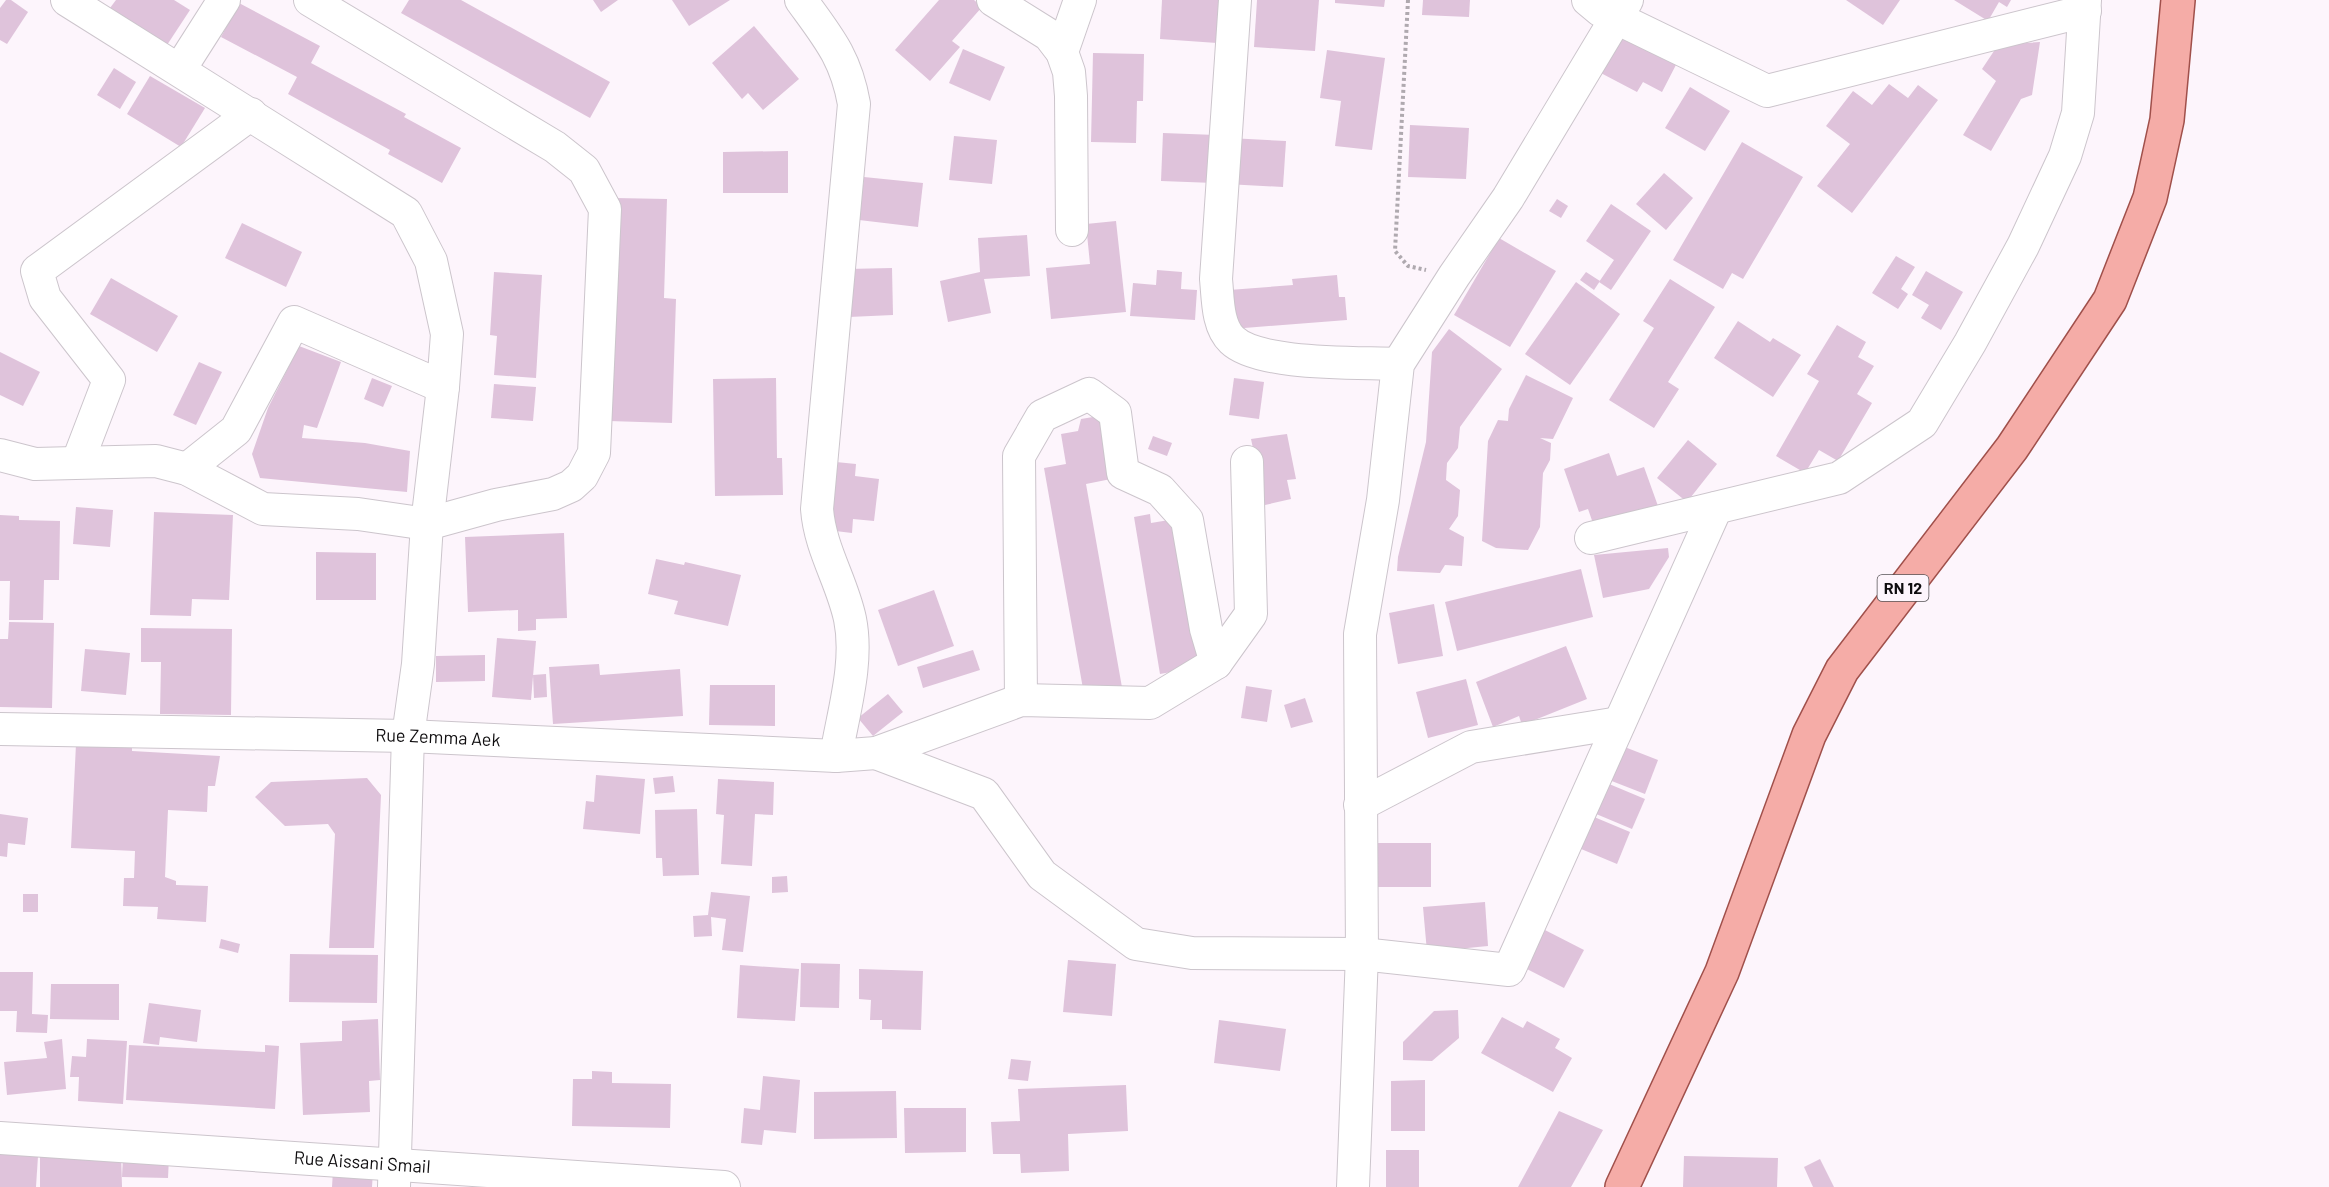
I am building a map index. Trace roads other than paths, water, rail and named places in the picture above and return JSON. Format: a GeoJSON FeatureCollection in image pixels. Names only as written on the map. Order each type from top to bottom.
{"type":"FeatureCollection","features":[{"type":"Feature","properties":{"kind":"main road","name":"RN 12"},"geometry":{"type":"LineString","coordinates":[[1622,1187],[1722,972],[1809,735],[1842,670],[2012,448],[2110,300],[2150,198],[2168,120],[2178,0]]}},
{"type":"Feature","properties":{"kind":"street"},"geometry":{"type":"LineString","coordinates":[[67,0],[406,213],[430,261],[447,334],[428,524],[418,664],[408,736],[395,1176]]}},
{"type":"Feature","properties":{"kind":"street"},"geometry":{"type":"LineString","coordinates":[[180,69],[224,0]]}},
{"type":"Feature","properties":{"kind":"street"},"geometry":{"type":"LineString","coordinates":[[0,455],[35,464],[78,461],[156,461],[187,469],[263,509],[358,513],[428,524],[496,505],[553,494],[571,486],[582,476],[594,453],[605,209],[584,170],[555,147],[310,0]]}},
{"type":"Feature","properties":{"kind":"street"},"geometry":{"type":"LineString","coordinates":[[801,0],[840,55],[850,79],[854,104],[817,509],[821,539],[844,600],[852,639],[851,660],[836,756]]}},
{"type":"Feature","properties":{"kind":"street"},"geometry":{"type":"LineString","coordinates":[[993,0],[1049,35],[1062,52],[1069,72],[1072,230]]}},
{"type":"Feature","properties":{"kind":"street"},"geometry":{"type":"LineString","coordinates":[[1062,52],[1080,0]]}},
{"type":"Feature","properties":{"kind":"street"},"geometry":{"type":"LineString","coordinates":[[1235,0],[1216,279],[1223,324],[1231,339],[1248,352],[1276,357],[1398,364]]}},
{"type":"Feature","properties":{"kind":"street"},"geometry":{"type":"LineString","coordinates":[[1588,0],[1600,10],[1622,8],[1767,91],[2085,6],[2078,113],[2065,156],[2023,246],[1981,324],[1922,423],[1839,478],[1592,538]]}},
{"type":"Feature","properties":{"kind":"street"},"geometry":{"type":"LineString","coordinates":[[1353,1187],[1362,954],[1360,805],[1363,755],[1360,634],[1383,500],[1398,364],[1454,276],[1508,198],[1622,8]]}},
{"type":"Feature","properties":{"kind":"street"},"geometry":{"type":"LineString","coordinates":[[78,461],[109,380],[45,298],[37,271],[251,114]]}},
{"type":"Feature","properties":{"kind":"street"},"geometry":{"type":"LineString","coordinates":[[187,469],[236,430],[294,322],[443,387]]}},
{"type":"Feature","properties":{"kind":"street"},"geometry":{"type":"LineString","coordinates":[[1021,700],[1019,456],[1042,416],[1089,394],[1115,413],[1123,472],[1160,490],[1187,520],[1206,630],[1216,663]]}},
{"type":"Feature","properties":{"kind":"street"},"geometry":{"type":"LineString","coordinates":[[876,753],[1021,700],[1150,703],[1216,663],[1251,614],[1247,462]]}},
{"type":"Feature","properties":{"kind":"street"},"geometry":{"type":"LineString","coordinates":[[876,753],[984,794],[1042,875],[1136,944],[1192,953],[1362,954],[1509,970],[1716,508]]}},
{"type":"Feature","properties":{"kind":"street"},"geometry":{"type":"LineString","coordinates":[[1360,805],[1471,747],[1619,723]]}},
{"type":"Feature","properties":{"kind":"street","name":"Rue Zemma Aek"},"geometry":{"type":"LineString","coordinates":[[0,729],[408,736],[836,756],[876,753]]}},
{"type":"Feature","properties":{"kind":"street","name":"Rue Aissani Smail"},"geometry":{"type":"LineString","coordinates":[[0,1138],[395,1176],[724,1187]]}}]}
